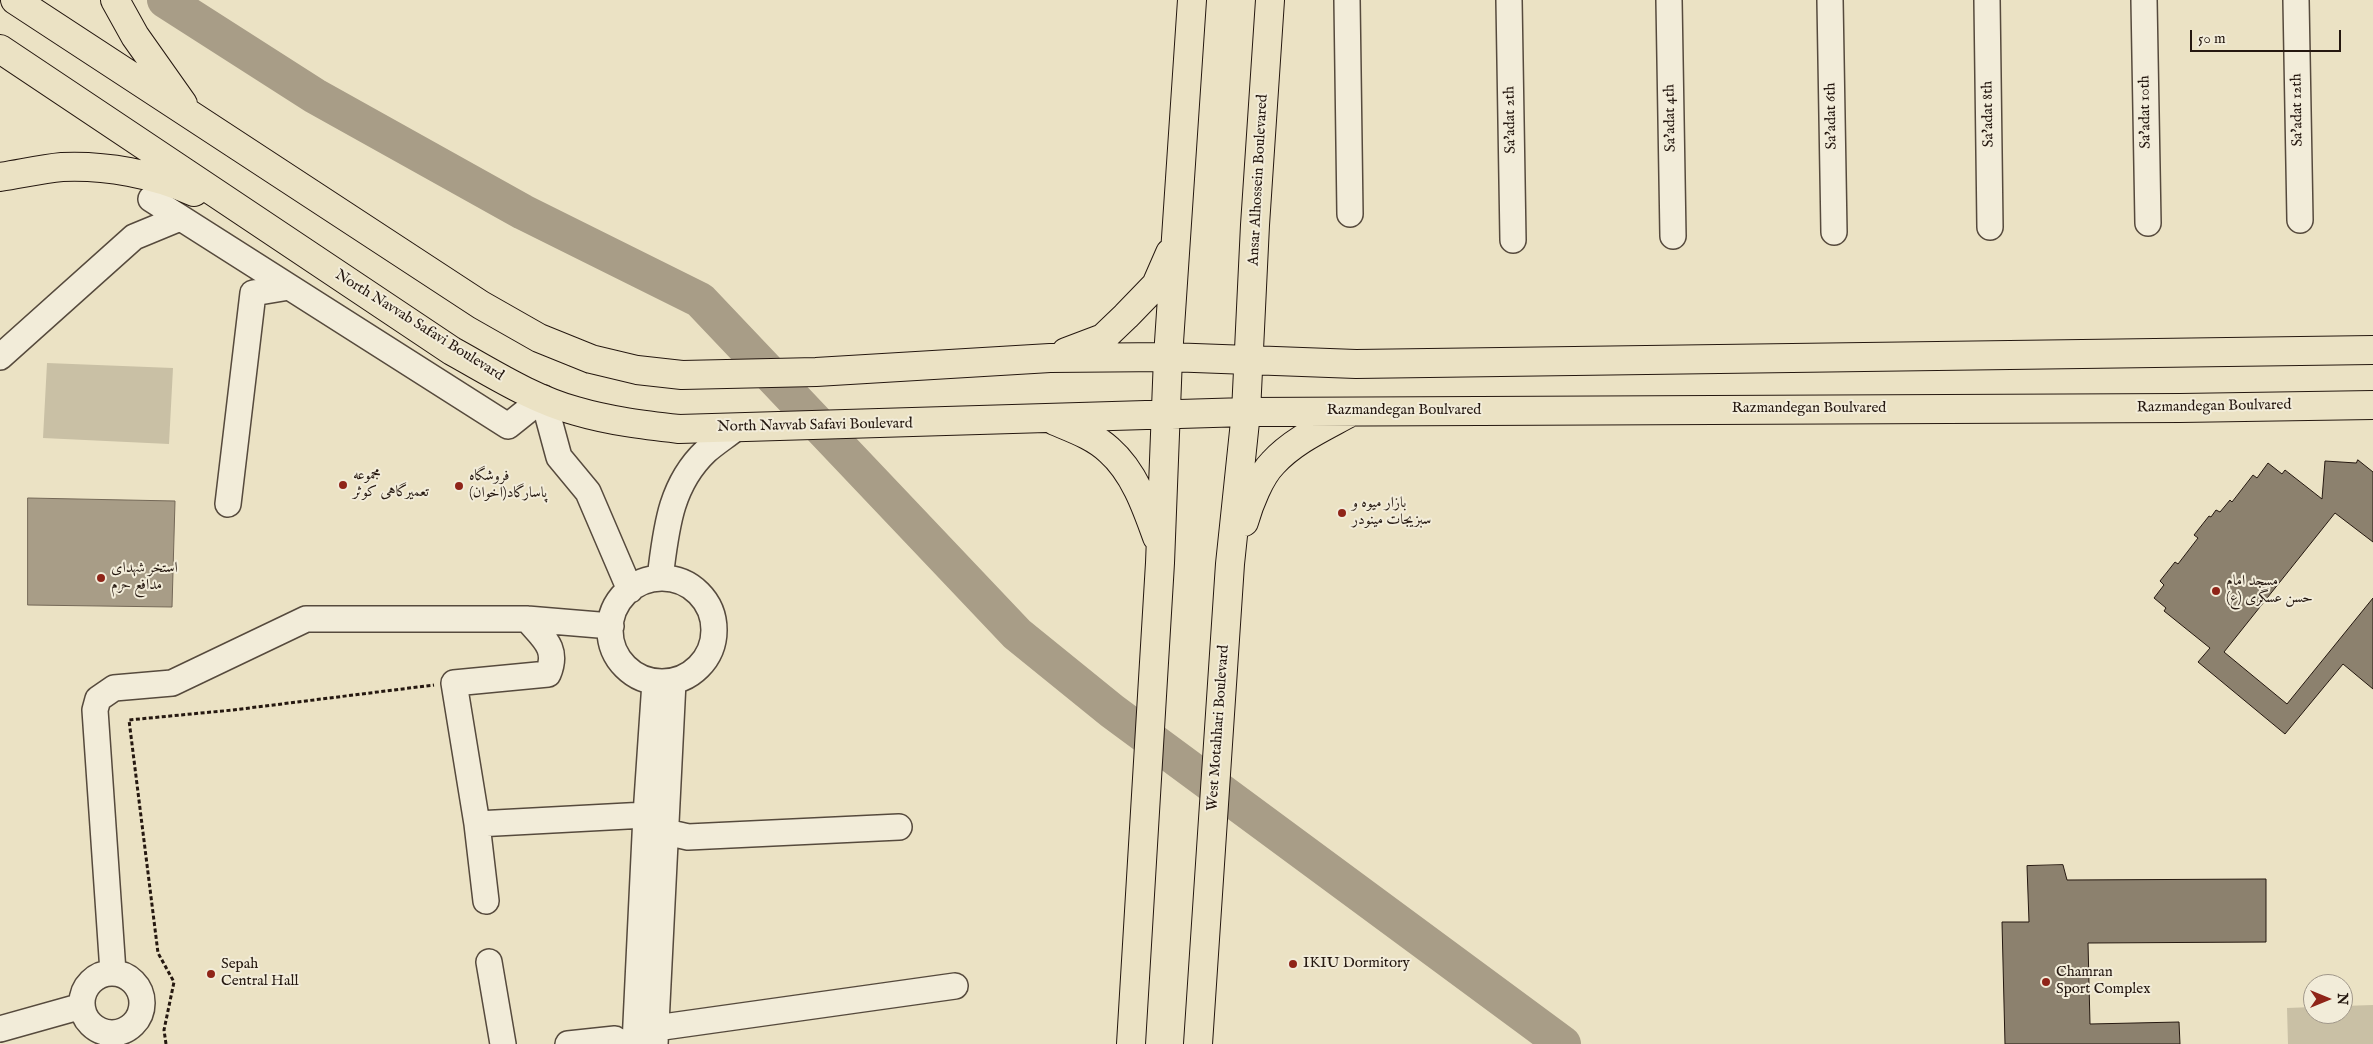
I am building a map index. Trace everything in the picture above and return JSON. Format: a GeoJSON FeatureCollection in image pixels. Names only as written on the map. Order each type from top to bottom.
{"type":"FeatureCollection","features":[{"type":"Feature","properties":{"kind":"main road"},"geometry":{"type":"LineString","coordinates":[[15,0],[481,305],[539,338],[591,359],[637,370],[682,375],[816,372],[1050,358],[1168,357],[1356,364],[2373,350]]}},
{"type":"Feature","properties":{"kind":"main road"},"geometry":{"type":"LineString","coordinates":[[116,0],[135,36],[192,117]]}},
{"type":"Feature","properties":{"kind":"main road"},"geometry":{"type":"LineString","coordinates":[[1131,1044],[1154,663],[1168,357],[1179,217],[1192,0]]}},
{"type":"Feature","properties":{"kind":"main road","name":"Ansar Alhossein Boulevared"},"geometry":{"type":"LineString","coordinates":[[1246,412],[1247,359],[1270,0]]}},
{"type":"Feature","properties":{"kind":"main road","name":"North Navvab Safavi Boulevard"},"geometry":{"type":"LineString","coordinates":[[0,50],[452,351],[516,387],[575,411],[629,423],[679,429],[1166,416]]}},
{"type":"Feature","properties":{"kind":"main road"},"geometry":{"type":"LineString","coordinates":[[0,177],[62,167],[125,171],[174,183],[252,218]]}},
{"type":"Feature","properties":{"kind":"main road"},"geometry":{"type":"LineString","coordinates":[[1050,358],[1102,338],[1156,285],[1170,254],[1179,217]]}},
{"type":"Feature","properties":{"kind":"main road","name":"Razmandegan Boulvared"},"geometry":{"type":"LineString","coordinates":[[1166,416],[1246,412],[1353,411],[2180,408],[2373,405]]}},
{"type":"Feature","properties":{"kind":"main road"},"geometry":{"type":"LineString","coordinates":[[1230,564],[1249,503],[1272,464],[1301,440],[1353,411]]}},
{"type":"Feature","properties":{"kind":"main road","name":"West Motahhari Boulevard"},"geometry":{"type":"LineString","coordinates":[[1198,1044],[1230,564],[1246,412]]}},
{"type":"Feature","properties":{"kind":"main road"},"geometry":{"type":"LineString","coordinates":[[1049,418],[1085,434],[1109,450],[1133,478],[1160,548]]}},
{"type":"Feature","properties":{"kind":"street"},"geometry":{"type":"LineString","coordinates":[[1347,0],[1350,214]]}},
{"type":"Feature","properties":{"kind":"street","name":"Sa'adat 2th"},"geometry":{"type":"LineString","coordinates":[[1509,0],[1513,240]]}},
{"type":"Feature","properties":{"kind":"street","name":"Sa'adat 4th"},"geometry":{"type":"LineString","coordinates":[[1670,0],[1674,236]]}},
{"type":"Feature","properties":{"kind":"street","name":"Sa'adat 6th"},"geometry":{"type":"LineString","coordinates":[[1830,0],[1834,232]]}},
{"type":"Feature","properties":{"kind":"street","name":"Sa'adat 8th"},"geometry":{"type":"LineString","coordinates":[[1987,0],[1990,228]]}},
{"type":"Feature","properties":{"kind":"street","name":"Sa'adat 10th"},"geometry":{"type":"LineString","coordinates":[[2144,0],[2148,223]]}},
{"type":"Feature","properties":{"kind":"street","name":"Sa'adat 12th"},"geometry":{"type":"LineString","coordinates":[[2296,0],[2300,220]]}},
{"type":"Feature","properties":{"kind":"street"},"geometry":{"type":"LineString","coordinates":[[151,200],[508,426],[543,398],[559,457],[588,492],[630,590]]}},
{"type":"Feature","properties":{"kind":"street"},"geometry":{"type":"LineString","coordinates":[[0,357],[134,237],[180,218]]}},
{"type":"Feature","properties":{"kind":"street"},"geometry":{"type":"LineString","coordinates":[[228,504],[253,293],[288,287]]}},
{"type":"Feature","properties":{"kind":"street"},"geometry":{"type":"LineString","coordinates":[[660,578],[669,514],[680,485],[705,452],[736,428]]}},
{"type":"Feature","properties":{"kind":"street"},"geometry":{"type":"LineString","coordinates":[[660,578],[676,580],[691,587],[703,598],[711,613],[714,629],[712,647],[703,663],[690,675],[664,682],[638,677],[624,666],[614,651],[611,626],[612,617],[619,602],[630,590],[644,582],[660,578]]}},
{"type":"Feature","properties":{"kind":"street"},"geometry":{"type":"LineString","coordinates":[[113,972],[95,710],[98,698],[114,688],[172,683],[306,619],[527,619],[611,626]]}},
{"type":"Feature","properties":{"kind":"street"},"geometry":{"type":"LineString","coordinates":[[486,901],[477,824],[454,683],[548,674],[553,661],[550,648],[527,619]]}},
{"type":"Feature","properties":{"kind":"street"},"geometry":{"type":"LineString","coordinates":[[640,1037],[646,815],[664,682]]}},
{"type":"Feature","properties":{"kind":"street"},"geometry":{"type":"LineString","coordinates":[[640,1037],[666,832],[664,682]]}},
{"type":"Feature","properties":{"kind":"street"},"geometry":{"type":"LineString","coordinates":[[477,824],[646,815],[666,832],[688,837],[899,827]]}},
{"type":"Feature","properties":{"kind":"street"},"geometry":{"type":"LineString","coordinates":[[489,962],[503,1044]]}},
{"type":"Feature","properties":{"kind":"street"},"geometry":{"type":"LineString","coordinates":[[113,972],[124,974],[132,980],[139,988],[142,998],[139,1017],[127,1037],[97,1030],[84,1016],[83,996],[87,986],[98,976],[113,972]]}},
{"type":"Feature","properties":{"kind":"street"},"geometry":{"type":"LineString","coordinates":[[568,1044],[640,1037],[955,986]]}},
{"type":"Feature","properties":{"kind":"street"},"geometry":{"type":"LineString","coordinates":[[0,1029],[82,1006]]}},
{"type":"Feature","properties":{"kind":"path"},"geometry":{"type":"LineString","coordinates":[[166,1044],[164,1030],[174,982],[158,953],[129,720],[233,710],[454,683]]}},
{"type":"Feature","properties":{"kind":"shaded area"},"geometry":{"type":"Polygon","coordinates":[[[47,363],[173,368],[169,444],[43,438],[47,363]]]}},
{"type":"Feature","properties":{"kind":"shaded area","name":"استخر شهدای مدافع حرم"},"geometry":{"type":"Polygon","coordinates":[[[28,498],[175,501],[172,607],[28,605],[28,498]]]}},
{"type":"Feature","properties":{"kind":"shaded area"},"geometry":{"type":"Polygon","coordinates":[[[2373,1005],[2373,1044],[2288,1044],[2287,1008],[2303,1007],[2303,1024],[2353,1024],[2353,1006],[2373,1005]]]}},
{"type":"Feature","properties":{"kind":"building","name":"مسجد امام حسن عسگری (ع)"},"geometry":{"type":"Polygon","coordinates":[[[2358,460],[2373,472],[2373,542],[2335,513],[2224,652],[2287,704],[2373,598],[2373,689],[2343,664],[2285,734],[2198,662],[2210,648],[2164,611],[2166,608],[2154,598],[2164,585],[2160,581],[2175,562],[2178,564],[2198,538],[2194,535],[2209,516],[2211,517],[2216,510],[2220,512],[2230,500],[2232,502],[2253,475],[2257,478],[2268,463],[2282,474],[2285,470],[2322,499],[2325,461],[2356,463],[2358,460]]]}},
{"type":"Feature","properties":{"kind":"building","name":"Chamran Sport Complex"},"geometry":{"type":"Polygon","coordinates":[[[2063,865],[2067,880],[2266,879],[2266,942],[2088,943],[2090,1024],[2179,1022],[2180,1044],[2005,1044],[2002,922],[2029,922],[2027,866],[2063,865]]]}},
{"type":"Feature","properties":{"kind":"waterway"},"geometry":{"type":"LineString","coordinates":[[165,0],[315,96],[523,212],[700,300],[1017,634],[1112,711],[1563,1044]]}},
{"type":"Feature","properties":{"kind":"place","name":"مجموعه تعمیرگاهی کوثر"},"geometry":{"type":"Point","coordinates":[343,485]}},
{"type":"Feature","properties":{"kind":"place","name":"فروشگاه پاسارگاد(اخوان)"},"geometry":{"type":"Point","coordinates":[459,486]}},
{"type":"Feature","properties":{"kind":"place","name":"بازار میوه و سبزیجات مینودر"},"geometry":{"type":"Point","coordinates":[1342,513]}},
{"type":"Feature","properties":{"kind":"place","name":"استخر شهدای مدافع حرم"},"geometry":{"type":"Point","coordinates":[101,578]}},
{"type":"Feature","properties":{"kind":"place","name":"مسجد امام حسن عسگری (ع)"},"geometry":{"type":"Point","coordinates":[2216,591]}},
{"type":"Feature","properties":{"kind":"place","name":"IKIU Dormitory"},"geometry":{"type":"Point","coordinates":[1293,964]}},
{"type":"Feature","properties":{"kind":"place","name":"Sepah Central Hall"},"geometry":{"type":"Point","coordinates":[211,974]}},
{"type":"Feature","properties":{"kind":"place","name":"Chamran Sport Complex"},"geometry":{"type":"Point","coordinates":[2046,982]}}]}
